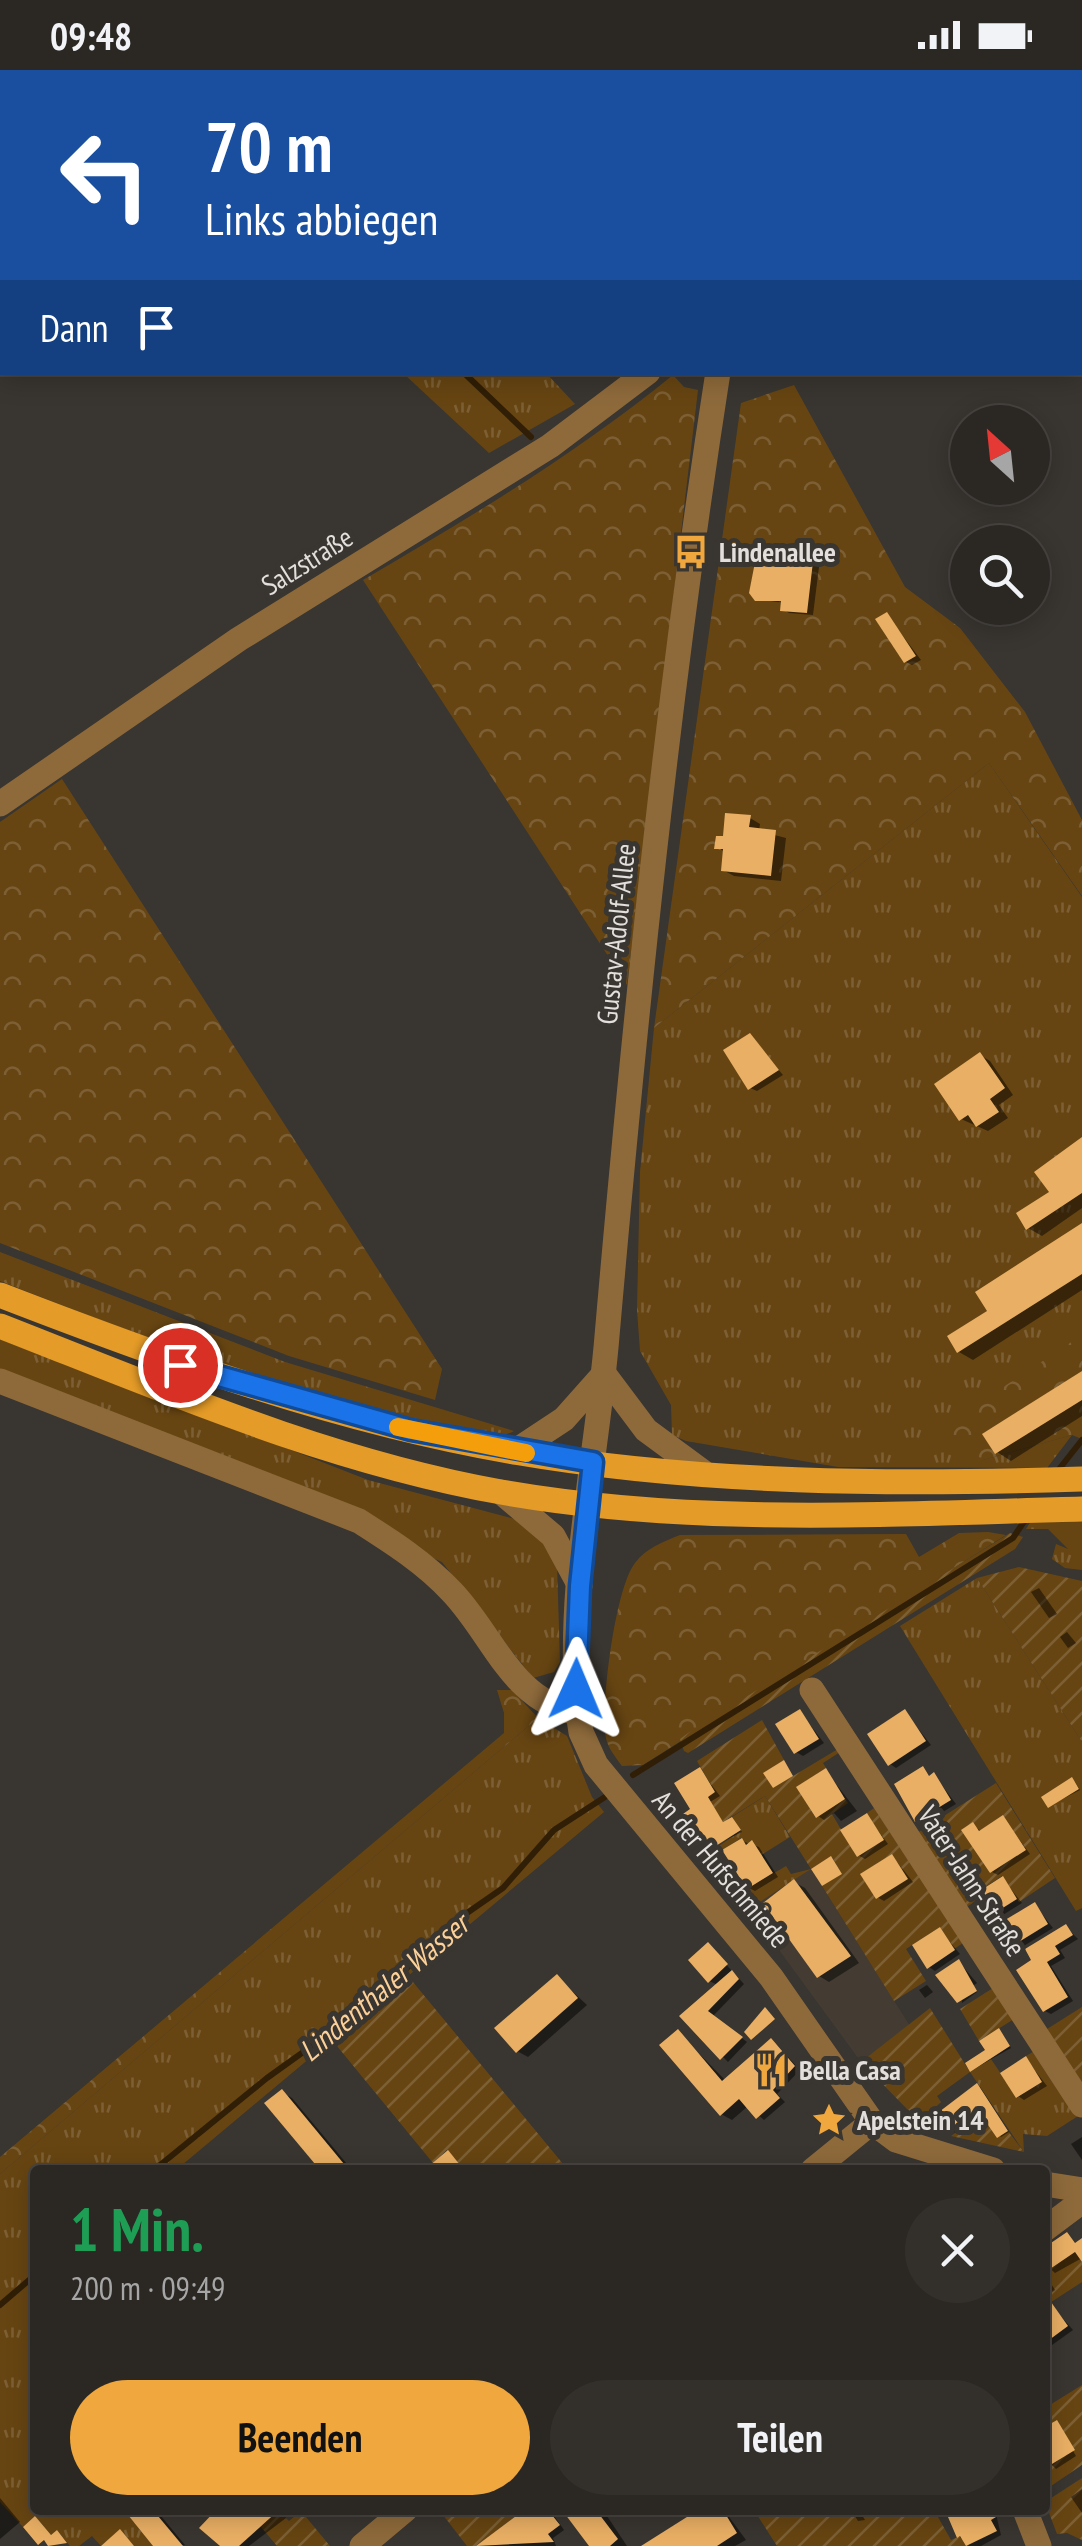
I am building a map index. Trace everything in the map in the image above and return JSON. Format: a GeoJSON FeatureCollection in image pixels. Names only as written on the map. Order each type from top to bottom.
{"type":"FeatureCollection","features":[{"type":"Feature","properties":{"kind":"main road"},"geometry":{"type":"LineString","coordinates":[[0,1294],[255,1390],[514,1452],[703,1472],[839,1479],[1061,1479]]}},
{"type":"Feature","properties":{"kind":"main road"},"geometry":{"type":"LineString","coordinates":[[0,1326],[304,1442],[502,1492],[734,1517],[1082,1509]]}},
{"type":"Feature","properties":{"kind":"street","name":"Salzstraße"},"geometry":{"type":"LineString","coordinates":[[0,804],[239,640],[550,446],[644,375]]}},
{"type":"Feature","properties":{"kind":"street","name":"Gustav-Adolf-Allee"},"geometry":{"type":"LineString","coordinates":[[589,1504],[656,842],[691,552],[718,375]]}},
{"type":"Feature","properties":{"kind":"street"},"geometry":{"type":"LineString","coordinates":[[514,1452],[564,1419],[604,1374],[646,1430],[703,1472]]}},
{"type":"Feature","properties":{"kind":"street"},"geometry":{"type":"LineString","coordinates":[[0,1381],[359,1521],[410,1554],[454,1593],[523,1687],[547,1706],[578,1712]]}},
{"type":"Feature","properties":{"kind":"street"},"geometry":{"type":"LineString","coordinates":[[502,1492],[553,1536],[580,1586]]}},
{"type":"Feature","properties":{"kind":"street","name":"An der Hufschmiede"},"geometry":{"type":"LineString","coordinates":[[589,1504],[580,1586],[578,1712],[588,1750],[615,1789],[760,1962],[872,2122],[896,2140],[977,2165]]}},
{"type":"Feature","properties":{"kind":"street","name":"Vater-Jahn-Straße"},"geometry":{"type":"LineString","coordinates":[[812,1690],[1082,2105]]}},
{"type":"Feature","properties":{"kind":"street"},"geometry":{"type":"LineString","coordinates":[[826,2165],[872,2122]]}},
{"type":"Feature","properties":{"kind":"street"},"geometry":{"type":"LineString","coordinates":[[1050,2186],[1077,2199],[1050,2224]]}},
{"type":"Feature","properties":{"kind":"street"},"geometry":{"type":"LineString","coordinates":[[362,2546],[399,2515]]}},
{"type":"Feature","properties":{"kind":"street"},"geometry":{"type":"LineString","coordinates":[[1028,2515],[1039,2546]]}},
{"type":"Feature","properties":{"kind":"shaded area"},"geometry":{"type":"Polygon","coordinates":[[[811,1869],[910,2026],[861,2062],[749,1909],[811,1869]]]}},
{"type":"Feature","properties":{"kind":"green space"},"geometry":{"type":"Polygon","coordinates":[[[405,375],[548,375],[575,404],[489,453],[405,375]]]}},
{"type":"Feature","properties":{"kind":"green space"},"geometry":{"type":"Polygon","coordinates":[[[673,375],[684,387],[698,390],[627,985],[363,580],[561,458],[673,375]]]}},
{"type":"Feature","properties":{"kind":"green space"},"geometry":{"type":"Polygon","coordinates":[[[794,385],[905,587],[950,621],[950,625],[960,628],[1025,712],[1082,820],[1082,896],[989,763],[654,1028],[741,403],[794,385]]]}},
{"type":"Feature","properties":{"kind":"green space"},"geometry":{"type":"Polygon","coordinates":[[[989,763],[1082,897],[1082,1336],[983,1460],[1072,1435],[1047,1468],[838,1467],[686,1441],[672,1435],[671,1405],[640,1351],[637,1310],[640,1172],[654,1028],[989,763]]]}},
{"type":"Feature","properties":{"kind":"green space"},"geometry":{"type":"Polygon","coordinates":[[[62,779],[442,1369],[435,1400],[289,1356],[0,1243],[0,822],[62,779]]]}},
{"type":"Feature","properties":{"kind":"green space"},"geometry":{"type":"Polygon","coordinates":[[[0,1252],[285,1362],[514,1431],[492,1436],[466,1432],[310,1391],[206,1358],[0,1281],[0,1252]]]}},
{"type":"Feature","properties":{"kind":"green space"},"geometry":{"type":"Polygon","coordinates":[[[1082,1335],[1082,1439],[1072,1435],[983,1460],[940,1429],[1082,1335]]]}},
{"type":"Feature","properties":{"kind":"green space"},"geometry":{"type":"Polygon","coordinates":[[[0,1336],[368,1480],[530,1523],[557,1564],[560,1662],[554,1672],[533,1678],[442,1562],[0,1370],[0,1336]]]}},
{"type":"Feature","properties":{"kind":"green space"},"geometry":{"type":"Polygon","coordinates":[[[1082,1520],[1082,1570],[1065,1568],[1052,1559],[1056,1544],[1068,1549],[1048,1529],[1026,1529],[1031,1521],[1082,1520]]]}},
{"type":"Feature","properties":{"kind":"green space"},"geometry":{"type":"Polygon","coordinates":[[[959,1533],[1006,1535],[643,1765],[622,1766],[611,1750],[605,1716],[616,1619],[628,1576],[644,1553],[655,1546],[680,1535],[906,1534],[919,1557],[959,1533]]]}},
{"type":"Feature","properties":{"kind":"green space"},"geometry":{"type":"Polygon","coordinates":[[[1010,1533],[1023,1537],[1015,1549],[688,1753],[684,1751],[680,1739],[691,1731],[1010,1533]]]}},
{"type":"Feature","properties":{"kind":"green space"},"geometry":{"type":"Polygon","coordinates":[[[1019,1567],[1082,1581],[1082,1742],[977,1578],[1019,1567]]]}},
{"type":"Feature","properties":{"kind":"green space"},"geometry":{"type":"Polygon","coordinates":[[[977,1578],[1082,1742],[1082,1908],[1076,1911],[900,1626],[977,1578]]]}},
{"type":"Feature","properties":{"kind":"green space"},"geometry":{"type":"Polygon","coordinates":[[[497,1690],[512,1690],[538,1718],[0,2174],[0,2157],[504,1733],[504,1713],[497,1690]]]}},
{"type":"Feature","properties":{"kind":"green space"},"geometry":{"type":"Polygon","coordinates":[[[538,1718],[567,1736],[592,1797],[604,1812],[182,2165],[30,2165],[30,2515],[128,2515],[153,2546],[134,2546],[120,2530],[101,2546],[92,2536],[79,2546],[70,2546],[57,2530],[51,2535],[35,2516],[23,2527],[0,2502],[0,2174],[538,1718]]]}},
{"type":"Feature","properties":{"kind":"green space"},"geometry":{"type":"Polygon","coordinates":[[[762,1720],[784,1760],[764,1773],[773,1788],[838,1749],[840,1752],[823,1763],[826,1768],[797,1787],[815,1817],[845,1799],[848,1803],[832,1814],[857,1857],[883,1840],[867,1813],[874,1808],[963,1943],[954,1949],[940,1927],[906,1949],[926,1981],[894,2001],[822,1886],[842,1874],[832,1857],[811,1869],[765,1796],[723,1822],[707,1797],[715,1792],[697,1761],[762,1720]]]}},
{"type":"Feature","properties":{"kind":"green space"},"geometry":{"type":"Polygon","coordinates":[[[996,1783],[1055,1878],[1019,1902],[1002,1876],[976,1893],[979,1899],[965,1908],[917,1833],[996,1783]],[[962,1830],[990,1873],[1025,1850],[979,1831],[962,1830]]]}},
{"type":"Feature","properties":{"kind":"green space"},"geometry":{"type":"Polygon","coordinates":[[[765,1796],[790,1837],[761,1855],[753,1841],[746,1845],[741,1838],[708,1860],[704,1856],[741,1831],[732,1817],[765,1796]]]}},
{"type":"Feature","properties":{"kind":"green space"},"geometry":{"type":"Polygon","coordinates":[[[786,1866],[791,1874],[811,1869],[749,1909],[737,1895],[786,1866]]]}},
{"type":"Feature","properties":{"kind":"green space"},"geometry":{"type":"Polygon","coordinates":[[[408,1976],[564,2165],[460,2165],[447,2150],[433,2163],[332,2040],[408,1976]]]}},
{"type":"Feature","properties":{"kind":"green space"},"geometry":{"type":"Polygon","coordinates":[[[993,1988],[1014,2019],[979,2041],[960,2009],[993,1988]]]}},
{"type":"Feature","properties":{"kind":"green space"},"geometry":{"type":"Polygon","coordinates":[[[1082,2007],[1082,2084],[1047,2029],[1082,2007]]]}},
{"type":"Feature","properties":{"kind":"green space"},"geometry":{"type":"Polygon","coordinates":[[[930,2008],[970,2072],[937,2096],[941,2102],[930,2112],[945,2134],[907,2109],[861,2062],[930,2008]]]}},
{"type":"Feature","properties":{"kind":"green space"},"geometry":{"type":"Polygon","coordinates":[[[1036,2050],[1078,2116],[1047,2136],[1023,2134],[1024,2152],[970,2072],[991,2059],[1017,2098],[1042,2082],[1026,2056],[1036,2050]]]}},
{"type":"Feature","properties":{"kind":"green space"},"geometry":{"type":"Polygon","coordinates":[[[981,2114],[998,2137],[1008,2131],[1024,2152],[951,2136],[981,2114]]]}},
{"type":"Feature","properties":{"kind":"green space"},"geometry":{"type":"Polygon","coordinates":[[[1075,2252],[1082,2262],[1082,2282],[1050,2303],[1050,2269],[1075,2252]]]}},
{"type":"Feature","properties":{"kind":"green space"},"geometry":{"type":"Polygon","coordinates":[[[1082,2385],[1082,2465],[1050,2487],[1050,2405],[1082,2385]]]}},
{"type":"Feature","properties":{"kind":"green space"},"geometry":{"type":"Polygon","coordinates":[[[1082,2478],[1082,2540],[1067,2533],[1057,2534],[1050,2515],[1050,2499],[1082,2478]]]}},
{"type":"Feature","properties":{"kind":"green space"},"geometry":{"type":"Polygon","coordinates":[[[274,2515],[282,2515],[289,2521],[304,2515],[330,2546],[277,2546],[261,2527],[274,2515]]]}},
{"type":"Feature","properties":{"kind":"green space"},"geometry":{"type":"Polygon","coordinates":[[[443,2515],[517,2515],[476,2546],[467,2546],[443,2515]]]}},
{"type":"Feature","properties":{"kind":"green space"},"geometry":{"type":"Polygon","coordinates":[[[757,2515],[937,2515],[951,2540],[960,2536],[966,2546],[777,2546],[757,2515]]]}},
{"type":"Feature","properties":{"kind":"building"},"geometry":{"type":"Polygon","coordinates":[[[776,548],[814,553],[807,613],[780,611],[781,601],[755,601],[749,593],[757,552],[775,554],[776,548]]]}},
{"type":"Feature","properties":{"kind":"building"},"geometry":{"type":"Polygon","coordinates":[[[887,612],[916,656],[904,663],[875,619],[887,612]]]}},
{"type":"Feature","properties":{"kind":"building"},"geometry":{"type":"Polygon","coordinates":[[[725,813],[751,815],[749,827],[776,830],[771,876],[721,871],[723,849],[714,849],[716,836],[723,836],[725,813]]]}},
{"type":"Feature","properties":{"kind":"building"},"geometry":{"type":"Polygon","coordinates":[[[750,1033],[779,1070],[748,1090],[723,1050],[750,1033]]]}},
{"type":"Feature","properties":{"kind":"building"},"geometry":{"type":"Polygon","coordinates":[[[980,1052],[1005,1088],[990,1099],[999,1112],[976,1127],[968,1115],[959,1121],[934,1084],[980,1052]]]}},
{"type":"Feature","properties":{"kind":"building"},"geometry":{"type":"Polygon","coordinates":[[[1082,1137],[1082,1193],[1026,1230],[1016,1213],[1049,1192],[1034,1172],[1082,1137]]]}},
{"type":"Feature","properties":{"kind":"building"},"geometry":{"type":"Polygon","coordinates":[[[1082,1223],[1082,1274],[957,1353],[947,1336],[987,1311],[975,1292],[1082,1223]]]}},
{"type":"Feature","properties":{"kind":"building"},"geometry":{"type":"Polygon","coordinates":[[[1082,1371],[1082,1400],[995,1454],[982,1434],[1082,1371]]]}},
{"type":"Feature","properties":{"kind":"building"},"geometry":{"type":"Polygon","coordinates":[[[800,1709],[819,1739],[794,1754],[775,1724],[800,1709]]]}},
{"type":"Feature","properties":{"kind":"building"},"geometry":{"type":"Polygon","coordinates":[[[905,1709],[926,1741],[888,1766],[867,1734],[905,1709]]]}},
{"type":"Feature","properties":{"kind":"building"},"geometry":{"type":"Polygon","coordinates":[[[784,1760],[793,1776],[773,1788],[763,1773],[784,1760]]]}},
{"type":"Feature","properties":{"kind":"building"},"geometry":{"type":"Polygon","coordinates":[[[923,1766],[929,1776],[934,1772],[951,1800],[915,1822],[894,1784],[923,1766]]]}},
{"type":"Feature","properties":{"kind":"building"},"geometry":{"type":"Polygon","coordinates":[[[700,1767],[715,1792],[708,1797],[723,1822],[732,1817],[741,1830],[711,1849],[683,1814],[690,1809],[674,1783],[700,1767]]]}},
{"type":"Feature","properties":{"kind":"building"},"geometry":{"type":"Polygon","coordinates":[[[826,1768],[845,1799],[816,1818],[796,1787],[826,1768]]]}},
{"type":"Feature","properties":{"kind":"building"},"geometry":{"type":"Polygon","coordinates":[[[1072,1777],[1079,1789],[1048,1808],[1041,1797],[1072,1777]]]}},
{"type":"Feature","properties":{"kind":"building"},"geometry":{"type":"Polygon","coordinates":[[[867,1813],[884,1840],[857,1857],[840,1830],[867,1813]]]}},
{"type":"Feature","properties":{"kind":"building"},"geometry":{"type":"Polygon","coordinates":[[[1003,1815],[1026,1850],[990,1873],[961,1830],[973,1822],[979,1831],[1003,1815]]]}},
{"type":"Feature","properties":{"kind":"building"},"geometry":{"type":"Polygon","coordinates":[[[742,1838],[746,1845],[752,1840],[773,1873],[747,1889],[722,1850],[742,1838]]]}},
{"type":"Feature","properties":{"kind":"building"},"geometry":{"type":"Polygon","coordinates":[[[892,1854],[908,1879],[876,1899],[860,1874],[892,1854]]]}},
{"type":"Feature","properties":{"kind":"building"},"geometry":{"type":"Polygon","coordinates":[[[831,1856],[842,1874],[822,1886],[811,1869],[831,1856]]]}},
{"type":"Feature","properties":{"kind":"building"},"geometry":{"type":"Polygon","coordinates":[[[1003,1876],[1017,1899],[990,1916],[975,1894],[1003,1876]]]}},
{"type":"Feature","properties":{"kind":"building"},"geometry":{"type":"Polygon","coordinates":[[[794,1879],[851,1956],[817,1978],[763,1903],[794,1879]]]}},
{"type":"Feature","properties":{"kind":"building"},"geometry":{"type":"Polygon","coordinates":[[[1035,1902],[1048,1924],[1014,1945],[1000,1923],[1035,1902]]]}},
{"type":"Feature","properties":{"kind":"building"},"geometry":{"type":"Polygon","coordinates":[[[1066,1924],[1073,1935],[1055,1946],[1060,1954],[1047,1962],[1068,1997],[1043,2012],[1016,1970],[1031,1960],[1025,1949],[1066,1924]]]}},
{"type":"Feature","properties":{"kind":"building"},"geometry":{"type":"Polygon","coordinates":[[[940,1927],[955,1950],[927,1969],[912,1945],[940,1927]]]}},
{"type":"Feature","properties":{"kind":"building"},"geometry":{"type":"Polygon","coordinates":[[[708,1942],[728,1964],[708,1983],[688,1960],[708,1942]]]}},
{"type":"Feature","properties":{"kind":"building"},"geometry":{"type":"Polygon","coordinates":[[[959,1959],[977,1991],[957,2003],[935,1975],[959,1959]]]}},
{"type":"Feature","properties":{"kind":"building"},"geometry":{"type":"Polygon","coordinates":[[[732,1970],[739,1979],[708,2011],[743,2037],[720,2060],[679,2016],[732,1970]]]}},
{"type":"Feature","properties":{"kind":"building"},"geometry":{"type":"Polygon","coordinates":[[[557,1974],[578,1998],[516,2053],[494,2028],[557,1974]]]}},
{"type":"Feature","properties":{"kind":"building"},"geometry":{"type":"Polygon","coordinates":[[[765,2007],[775,2019],[751,2040],[744,2032],[765,2007]]]}},
{"type":"Feature","properties":{"kind":"building"},"geometry":{"type":"Polygon","coordinates":[[[999,2028],[1010,2046],[970,2072],[965,2063],[985,2050],[979,2041],[999,2028]]]}},
{"type":"Feature","properties":{"kind":"building"},"geometry":{"type":"Polygon","coordinates":[[[678,2029],[722,2081],[771,2038],[795,2066],[773,2090],[780,2098],[756,2119],[739,2099],[720,2116],[659,2045],[678,2029]]]}},
{"type":"Feature","properties":{"kind":"building"},"geometry":{"type":"Polygon","coordinates":[[[1026,2056],[1042,2082],[1016,2098],[1000,2073],[1026,2056]]]}},
{"type":"Feature","properties":{"kind":"building"},"geometry":{"type":"Polygon","coordinates":[[[977,2083],[1008,2131],[997,2138],[977,2109],[948,2131],[935,2115],[977,2083]]]}},
{"type":"Feature","properties":{"kind":"building"},"geometry":{"type":"Polygon","coordinates":[[[282,2089],[344,2164],[316,2165],[264,2103],[282,2089]]]}},
{"type":"Feature","properties":{"kind":"building"},"geometry":{"type":"Polygon","coordinates":[[[448,2150],[460,2165],[430,2165],[448,2150]]]}},
{"type":"Feature","properties":{"kind":"building"},"geometry":{"type":"Polygon","coordinates":[[[1067,2232],[1075,2243],[1082,2238],[1082,2262],[1075,2252],[1050,2269],[1050,2244],[1067,2232]]]}},
{"type":"Feature","properties":{"kind":"building"},"geometry":{"type":"Polygon","coordinates":[[[1050,2303],[1068,2326],[1050,2339],[1050,2303]]]}},
{"type":"Feature","properties":{"kind":"building"},"geometry":{"type":"Polygon","coordinates":[[[1057,2420],[1075,2450],[1050,2465],[1050,2424],[1057,2420]]]}},
{"type":"Feature","properties":{"kind":"building"},"geometry":{"type":"Polygon","coordinates":[[[128,2515],[157,2515],[183,2546],[153,2546],[128,2515]]]}},
{"type":"Feature","properties":{"kind":"building"},"geometry":{"type":"Polygon","coordinates":[[[211,2515],[273,2515],[239,2546],[220,2546],[199,2528],[211,2515]]]}},
{"type":"Feature","properties":{"kind":"building"},"geometry":{"type":"Polygon","coordinates":[[[517,2515],[552,2515],[560,2525],[548,2534],[554,2542],[476,2546],[517,2515]]]}},
{"type":"Feature","properties":{"kind":"building"},"geometry":{"type":"Polygon","coordinates":[[[566,2515],[600,2515],[618,2539],[610,2546],[589,2546],[566,2515]]]}},
{"type":"Feature","properties":{"kind":"building"},"geometry":{"type":"Polygon","coordinates":[[[690,2515],[726,2515],[737,2533],[717,2546],[641,2546],[690,2515]]]}},
{"type":"Feature","properties":{"kind":"building"},"geometry":{"type":"Polygon","coordinates":[[[947,2515],[995,2515],[991,2520],[997,2531],[966,2546],[960,2536],[957,2538],[947,2515]]]}},
{"type":"Feature","properties":{"kind":"building"},"geometry":{"type":"Polygon","coordinates":[[[35,2516],[51,2535],[57,2530],[67,2543],[48,2546],[44,2540],[38,2545],[23,2527],[35,2516]]]}},
{"type":"Feature","properties":{"kind":"building"},"geometry":{"type":"Polygon","coordinates":[[[120,2529],[134,2546],[101,2546],[120,2529]]]}},
{"type":"Feature","properties":{"kind":"waterway"},"geometry":{"type":"LineString","coordinates":[[466,375],[531,437]]}},
{"type":"Feature","properties":{"kind":"waterway","name":"Lindenthaler Wasser"},"geometry":{"type":"LineString","coordinates":[[1056,1473],[1082,1440]]}},
{"type":"Feature","properties":{"kind":"waterway","name":"Lindenthaler Wasser"},"geometry":{"type":"LineString","coordinates":[[633,1775],[1013,1538],[1027,1517]]}},
{"type":"Feature","properties":{"kind":"waterway","name":"Lindenthaler Wasser"},"geometry":{"type":"LineString","coordinates":[[160,2165],[267,2078],[366,2007],[414,1961],[454,1933],[467,1913],[503,1888],[554,1830],[605,1797]]}},
{"type":"Feature","properties":{"kind":"waterway","name":"Lindenthaler Wasser"},"geometry":{"type":"LineString","coordinates":[[0,2305],[30,2279]]}},
{"type":"Feature","properties":{"kind":"slow traffic"},"geometry":{"type":"LineString","coordinates":[[398,1427],[526,1453]]}},
{"type":"Feature","properties":{"kind":"place","name":"Lindenallee"},"geometry":{"type":"Point","coordinates":[691,552]}},
{"type":"Feature","properties":{"kind":"place","name":"Bella Casa"},"geometry":{"type":"Point","coordinates":[771,2070]}},
{"type":"Feature","properties":{"kind":"place","name":"Apelstein 14"},"geometry":{"type":"Point","coordinates":[829,2120]}},
{"type":"Feature","properties":{"kind":"route"},"geometry":{"type":"LineString","coordinates":[[180,1365],[255,1390],[411,1430],[514,1452],[593,1462],[580,1586],[576,1689]]}}]}
